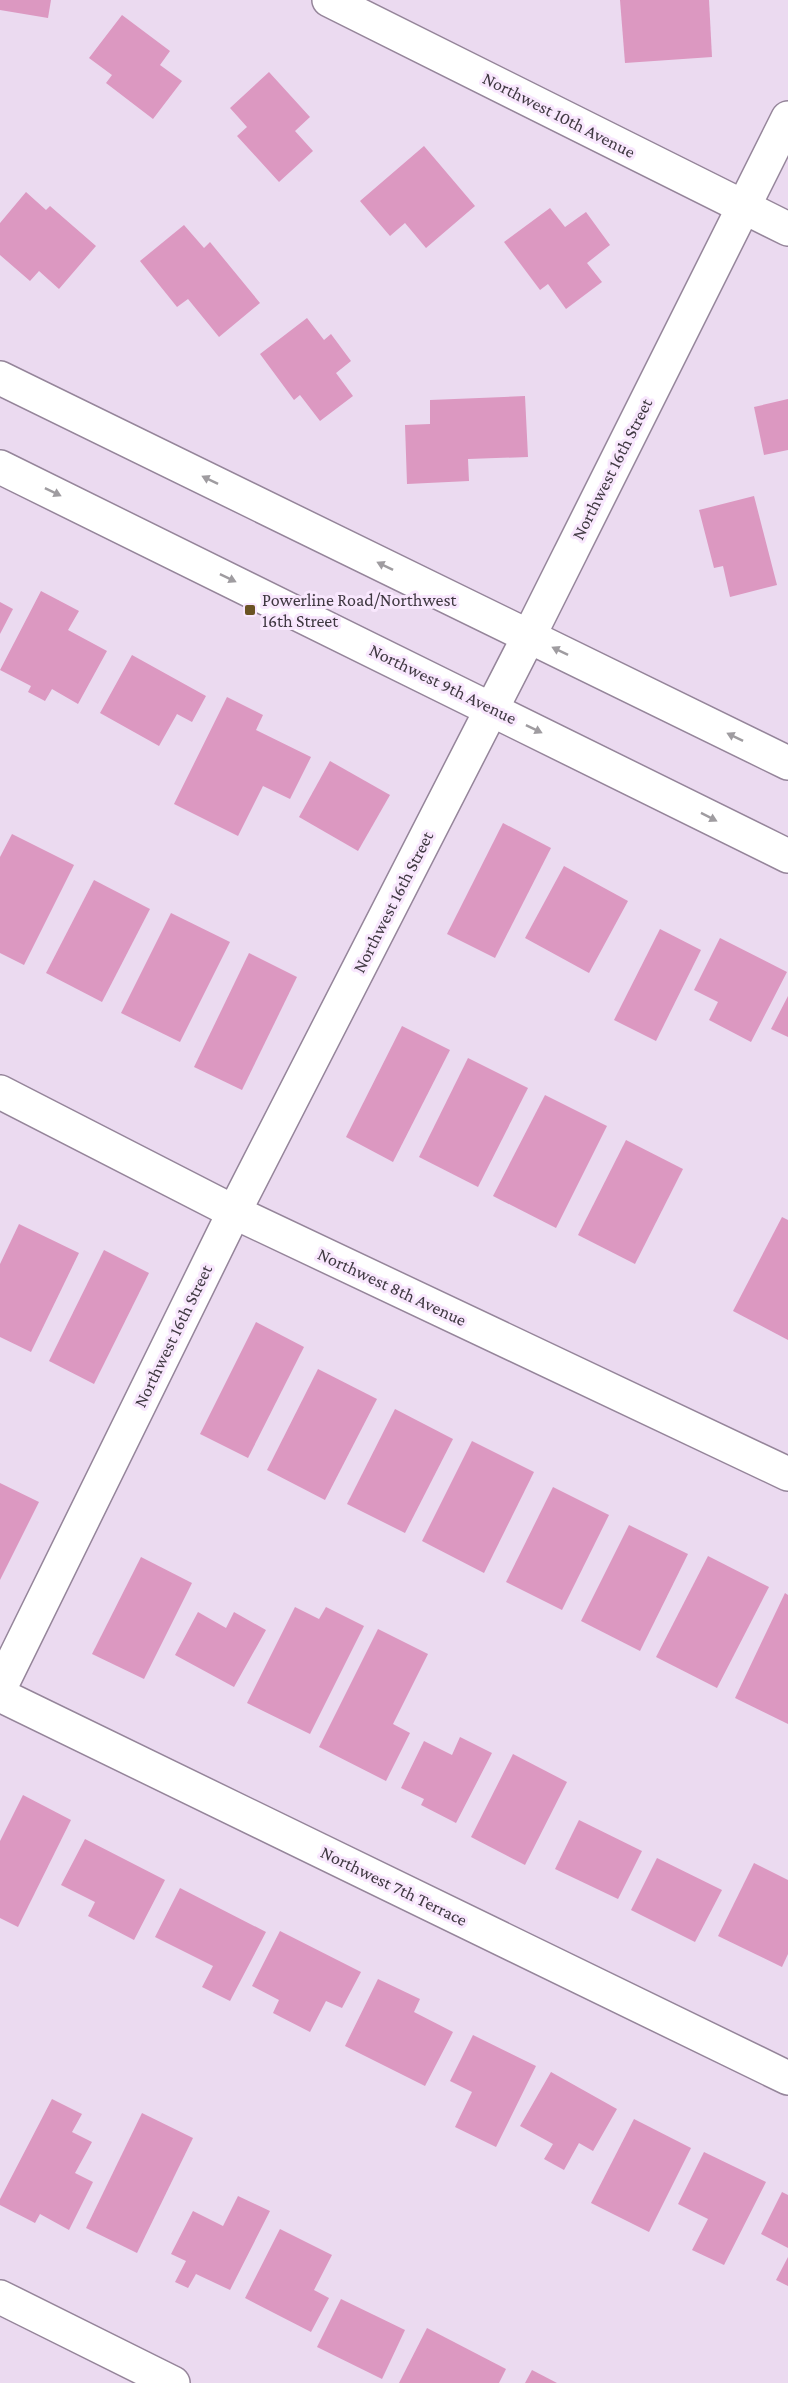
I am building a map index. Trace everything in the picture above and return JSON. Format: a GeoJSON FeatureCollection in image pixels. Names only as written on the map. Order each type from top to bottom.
{"type":"FeatureCollection","features":[{"type":"Feature","properties":{"kind":"street","name":"Northwest 10th Avenue"},"geometry":{"type":"LineString","coordinates":[[329,0],[788,229]]}},
{"type":"Feature","properties":{"kind":"street","name":"Northwest 16th Street"},"geometry":{"type":"LineString","coordinates":[[0,1688],[234,1212],[529,636],[788,118]]}},
{"type":"Feature","properties":{"kind":"street"},"geometry":{"type":"LineString","coordinates":[[0,378],[788,763]]}},
{"type":"Feature","properties":{"kind":"street","name":"Northwest 9th Avenue"},"geometry":{"type":"LineString","coordinates":[[0,466],[788,856]]}},
{"type":"Feature","properties":{"kind":"street","name":"Northwest 8th Avenue"},"geometry":{"type":"LineString","coordinates":[[0,1092],[234,1212],[788,1474]]}},
{"type":"Feature","properties":{"kind":"street","name":"Northwest 7th Terrace"},"geometry":{"type":"LineString","coordinates":[[0,1695],[788,2078]]}},
{"type":"Feature","properties":{"kind":"street"},"geometry":{"type":"LineString","coordinates":[[0,2297],[173,2383]]}},
{"type":"Feature","properties":{"kind":"building"},"geometry":{"type":"Polygon","coordinates":[[[0,0],[51,0],[48,18],[0,10],[0,0]]]}},
{"type":"Feature","properties":{"kind":"building"},"geometry":{"type":"Polygon","coordinates":[[[620,0],[709,0],[712,57],[625,63],[620,0]]]}},
{"type":"Feature","properties":{"kind":"building"},"geometry":{"type":"Polygon","coordinates":[[[122,15],[170,51],[160,65],[182,81],[153,119],[106,83],[112,75],[89,58],[122,15]]]}},
{"type":"Feature","properties":{"kind":"building"},"geometry":{"type":"Polygon","coordinates":[[[269,72],[310,117],[295,131],[313,151],[279,182],[237,136],[247,127],[230,108],[269,72]]]}},
{"type":"Feature","properties":{"kind":"building"},"geometry":{"type":"Polygon","coordinates":[[[424,146],[475,206],[426,248],[405,223],[390,236],[360,201],[424,146]]]}},
{"type":"Feature","properties":{"kind":"building"},"geometry":{"type":"Polygon","coordinates":[[[26,192],[46,210],[50,206],[96,246],[59,289],[39,271],[30,281],[0,255],[0,223],[26,192]]]}},
{"type":"Feature","properties":{"kind":"building"},"geometry":{"type":"Polygon","coordinates":[[[550,208],[565,227],[586,212],[610,245],[587,263],[602,282],[566,309],[548,284],[540,290],[504,242],[550,208]]]}},
{"type":"Feature","properties":{"kind":"building"},"geometry":{"type":"Polygon","coordinates":[[[184,225],[204,248],[210,242],[260,303],[219,337],[188,299],[177,307],[140,261],[184,225]]]}},
{"type":"Feature","properties":{"kind":"building"},"geometry":{"type":"Polygon","coordinates":[[[307,318],[324,340],[331,334],[351,361],[336,373],[353,396],[320,421],[300,395],[294,400],[260,354],[307,318]]]}},
{"type":"Feature","properties":{"kind":"building"},"geometry":{"type":"Polygon","coordinates":[[[525,396],[528,457],[468,459],[469,481],[407,484],[405,425],[430,424],[430,400],[525,396]]]}},
{"type":"Feature","properties":{"kind":"building"},"geometry":{"type":"Polygon","coordinates":[[[788,399],[788,450],[764,455],[754,407],[788,399]]]}},
{"type":"Feature","properties":{"kind":"building"},"geometry":{"type":"Polygon","coordinates":[[[754,496],[777,585],[730,597],[723,566],[714,568],[699,510],[754,496]]]}},
{"type":"Feature","properties":{"kind":"building"},"geometry":{"type":"Polygon","coordinates":[[[41,591],[79,611],[68,630],[107,651],[78,704],[52,689],[45,701],[28,692],[31,686],[0,670],[41,591]]]}},
{"type":"Feature","properties":{"kind":"building"},"geometry":{"type":"Polygon","coordinates":[[[0,602],[13,609],[0,634],[0,602]]]}},
{"type":"Feature","properties":{"kind":"building"},"geometry":{"type":"Polygon","coordinates":[[[132,655],[206,696],[192,722],[177,714],[159,746],[100,713],[132,655]]]}},
{"type":"Feature","properties":{"kind":"building"},"geometry":{"type":"Polygon","coordinates":[[[227,697],[263,715],[256,730],[311,757],[290,799],[263,786],[238,836],[174,804],[227,697]]]}},
{"type":"Feature","properties":{"kind":"building"},"geometry":{"type":"Polygon","coordinates":[[[330,761],[390,795],[358,851],[299,817],[330,761]]]}},
{"type":"Feature","properties":{"kind":"building"},"geometry":{"type":"Polygon","coordinates":[[[503,823],[551,848],[495,958],[447,934],[503,823]]]}},
{"type":"Feature","properties":{"kind":"building"},"geometry":{"type":"Polygon","coordinates":[[[12,834],[74,865],[24,965],[0,953],[0,857],[12,834]]]}},
{"type":"Feature","properties":{"kind":"building"},"geometry":{"type":"Polygon","coordinates":[[[564,866],[628,901],[589,973],[525,938],[564,866]]]}},
{"type":"Feature","properties":{"kind":"building"},"geometry":{"type":"Polygon","coordinates":[[[94,880],[150,909],[102,1002],[46,973],[94,880]]]}},
{"type":"Feature","properties":{"kind":"building"},"geometry":{"type":"Polygon","coordinates":[[[171,913],[230,942],[180,1042],[121,1013],[171,913]]]}},
{"type":"Feature","properties":{"kind":"building"},"geometry":{"type":"Polygon","coordinates":[[[660,929],[701,950],[656,1041],[614,1020],[660,929]]]}},
{"type":"Feature","properties":{"kind":"building"},"geometry":{"type":"Polygon","coordinates":[[[720,938],[787,972],[751,1042],[709,1020],[718,1002],[694,990],[720,938]]]}},
{"type":"Feature","properties":{"kind":"building"},"geometry":{"type":"Polygon","coordinates":[[[249,953],[297,977],[242,1090],[194,1067],[249,953]]]}},
{"type":"Feature","properties":{"kind":"building"},"geometry":{"type":"Polygon","coordinates":[[[788,996],[788,1037],[771,1029],[788,996]]]}},
{"type":"Feature","properties":{"kind":"building"},"geometry":{"type":"Polygon","coordinates":[[[402,1026],[450,1050],[393,1162],[346,1137],[402,1026]]]}},
{"type":"Feature","properties":{"kind":"building"},"geometry":{"type":"Polygon","coordinates":[[[468,1058],[528,1088],[478,1187],[419,1157],[468,1058]]]}},
{"type":"Feature","properties":{"kind":"building"},"geometry":{"type":"Polygon","coordinates":[[[545,1095],[607,1126],[556,1228],[493,1196],[545,1095]]]}},
{"type":"Feature","properties":{"kind":"building"},"geometry":{"type":"Polygon","coordinates":[[[626,1140],[683,1169],[635,1264],[578,1235],[626,1140]]]}},
{"type":"Feature","properties":{"kind":"building"},"geometry":{"type":"Polygon","coordinates":[[[782,1217],[788,1220],[788,1340],[733,1311],[782,1217]]]}},
{"type":"Feature","properties":{"kind":"building"},"geometry":{"type":"Polygon","coordinates":[[[19,1224],[79,1253],[31,1352],[0,1337],[0,1264],[19,1224]]]}},
{"type":"Feature","properties":{"kind":"building"},"geometry":{"type":"Polygon","coordinates":[[[104,1250],[149,1273],[94,1384],[49,1361],[104,1250]]]}},
{"type":"Feature","properties":{"kind":"building"},"geometry":{"type":"Polygon","coordinates":[[[256,1322],[304,1347],[248,1458],[200,1434],[256,1322]]]}},
{"type":"Feature","properties":{"kind":"building"},"geometry":{"type":"Polygon","coordinates":[[[318,1369],[377,1399],[325,1500],[267,1470],[318,1369]]]}},
{"type":"Feature","properties":{"kind":"building"},"geometry":{"type":"Polygon","coordinates":[[[395,1409],[453,1439],[405,1533],[347,1504],[395,1409]]]}},
{"type":"Feature","properties":{"kind":"building"},"geometry":{"type":"Polygon","coordinates":[[[472,1441],[534,1472],[484,1573],[422,1541],[472,1441]]]}},
{"type":"Feature","properties":{"kind":"building"},"geometry":{"type":"Polygon","coordinates":[[[0,1483],[39,1502],[0,1580],[0,1483]]]}},
{"type":"Feature","properties":{"kind":"building"},"geometry":{"type":"Polygon","coordinates":[[[553,1487],[609,1515],[562,1610],[506,1582],[553,1487]]]}},
{"type":"Feature","properties":{"kind":"building"},"geometry":{"type":"Polygon","coordinates":[[[629,1525],[688,1554],[640,1651],[581,1621],[629,1525]]]}},
{"type":"Feature","properties":{"kind":"building"},"geometry":{"type":"Polygon","coordinates":[[[708,1556],[769,1587],[717,1688],[656,1657],[708,1556]]]}},
{"type":"Feature","properties":{"kind":"building"},"geometry":{"type":"Polygon","coordinates":[[[141,1557],[192,1583],[144,1679],[92,1654],[141,1557]]]}},
{"type":"Feature","properties":{"kind":"building"},"geometry":{"type":"Polygon","coordinates":[[[785,1593],[788,1595],[788,1724],[735,1698],[785,1593]]]}},
{"type":"Feature","properties":{"kind":"building"},"geometry":{"type":"Polygon","coordinates":[[[295,1607],[319,1619],[326,1607],[364,1626],[310,1734],[247,1703],[295,1607]]]}},
{"type":"Feature","properties":{"kind":"building"},"geometry":{"type":"Polygon","coordinates":[[[198,1612],[226,1628],[234,1612],[266,1630],[234,1687],[175,1655],[198,1612]]]}},
{"type":"Feature","properties":{"kind":"building"},"geometry":{"type":"Polygon","coordinates":[[[378,1629],[428,1654],[393,1724],[410,1733],[386,1781],[319,1747],[378,1629]]]}},
{"type":"Feature","properties":{"kind":"building"},"geometry":{"type":"Polygon","coordinates":[[[460,1737],[492,1753],[456,1823],[421,1805],[424,1799],[401,1788],[424,1741],[452,1755],[460,1737]]]}},
{"type":"Feature","properties":{"kind":"building"},"geometry":{"type":"Polygon","coordinates":[[[513,1754],[567,1782],[525,1865],[471,1837],[513,1754]]]}},
{"type":"Feature","properties":{"kind":"building"},"geometry":{"type":"Polygon","coordinates":[[[23,1795],[71,1820],[18,1927],[0,1918],[0,1841],[23,1795]]]}},
{"type":"Feature","properties":{"kind":"building"},"geometry":{"type":"Polygon","coordinates":[[[579,1820],[642,1851],[618,1899],[555,1869],[579,1820]]]}},
{"type":"Feature","properties":{"kind":"building"},"geometry":{"type":"Polygon","coordinates":[[[85,1839],[165,1880],[134,1940],[88,1916],[95,1902],[61,1885],[85,1839]]]}},
{"type":"Feature","properties":{"kind":"building"},"geometry":{"type":"Polygon","coordinates":[[[657,1858],[722,1890],[695,1942],[631,1910],[657,1858]]]}},
{"type":"Feature","properties":{"kind":"building"},"geometry":{"type":"Polygon","coordinates":[[[754,1863],[788,1880],[788,1954],[782,1967],[718,1936],[754,1863]]]}},
{"type":"Feature","properties":{"kind":"building"},"geometry":{"type":"Polygon","coordinates":[[[180,1888],[266,1932],[230,2001],[202,1987],[213,1966],[155,1937],[180,1888]]]}},
{"type":"Feature","properties":{"kind":"building"},"geometry":{"type":"Polygon","coordinates":[[[280,1931],[361,1972],[342,2008],[326,2001],[310,2032],[273,2013],[279,2000],[252,1986],[280,1931]]]}},
{"type":"Feature","properties":{"kind":"building"},"geometry":{"type":"Polygon","coordinates":[[[378,1979],[420,1999],[414,2012],[453,2032],[425,2086],[345,2046],[378,1979]]]}},
{"type":"Feature","properties":{"kind":"building"},"geometry":{"type":"Polygon","coordinates":[[[473,2035],[536,2066],[496,2147],[455,2127],[472,2092],[450,2081],[473,2035]]]}},
{"type":"Feature","properties":{"kind":"building"},"geometry":{"type":"Polygon","coordinates":[[[551,2072],[617,2109],[593,2151],[579,2143],[564,2170],[544,2159],[553,2144],[520,2126],[551,2072]]]}},
{"type":"Feature","properties":{"kind":"building"},"geometry":{"type":"Polygon","coordinates":[[[52,2099],[82,2114],[72,2132],[92,2142],[75,2173],[93,2182],[69,2230],[40,2214],[35,2223],[0,2205],[0,2199],[52,2099]]]}},
{"type":"Feature","properties":{"kind":"building"},"geometry":{"type":"Polygon","coordinates":[[[142,2113],[193,2138],[137,2253],[86,2228],[142,2113]]]}},
{"type":"Feature","properties":{"kind":"building"},"geometry":{"type":"Polygon","coordinates":[[[634,2119],[691,2148],[649,2232],[591,2203],[634,2119]]]}},
{"type":"Feature","properties":{"kind":"building"},"geometry":{"type":"Polygon","coordinates":[[[704,2152],[766,2182],[724,2265],[692,2250],[708,2219],[678,2204],[704,2152]]]}},
{"type":"Feature","properties":{"kind":"building"},"geometry":{"type":"Polygon","coordinates":[[[782,2192],[788,2195],[788,2248],[761,2234],[782,2192]]]}},
{"type":"Feature","properties":{"kind":"building"},"geometry":{"type":"Polygon","coordinates":[[[238,2196],[270,2211],[230,2290],[196,2274],[188,2288],[175,2282],[186,2261],[171,2254],[193,2211],[223,2226],[238,2196]]]}},
{"type":"Feature","properties":{"kind":"building"},"geometry":{"type":"Polygon","coordinates":[[[280,2229],[332,2255],[314,2290],[329,2298],[311,2332],[245,2298],[280,2229]]]}},
{"type":"Feature","properties":{"kind":"building"},"geometry":{"type":"Polygon","coordinates":[[[788,2257],[788,2286],[776,2280],[788,2257]]]}},
{"type":"Feature","properties":{"kind":"building"},"geometry":{"type":"Polygon","coordinates":[[[341,2299],[405,2330],[382,2379],[317,2347],[341,2299]]]}},
{"type":"Feature","properties":{"kind":"building"},"geometry":{"type":"Polygon","coordinates":[[[427,2328],[506,2369],[499,2383],[399,2383],[427,2328]]]}},
{"type":"Feature","properties":{"kind":"building"},"geometry":{"type":"Polygon","coordinates":[[[532,2370],[557,2383],[525,2383],[532,2370]]]}},
{"type":"Feature","properties":{"kind":"place","name":"Powerline Road/Northwest 16th Street"},"geometry":{"type":"Point","coordinates":[250,610]}}]}
